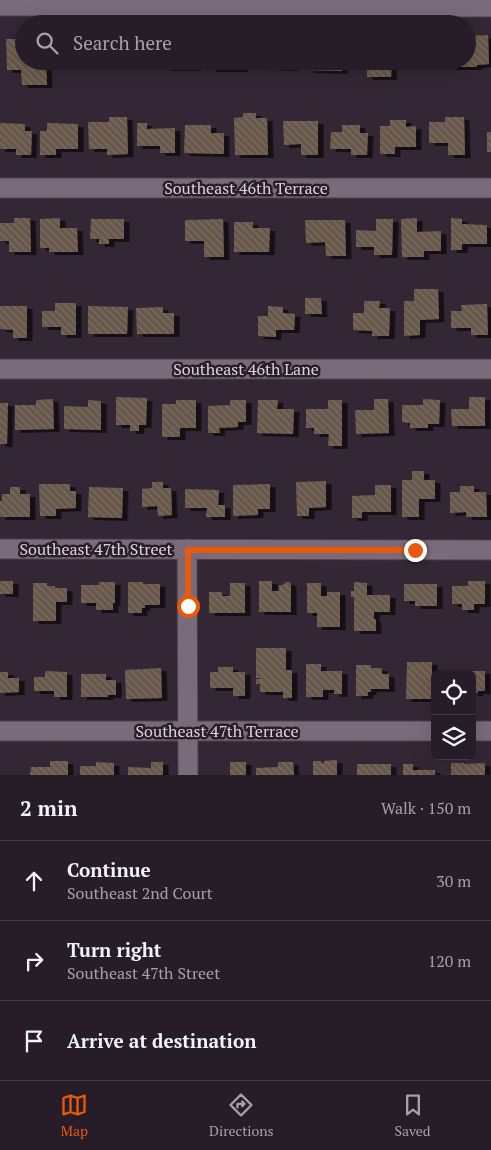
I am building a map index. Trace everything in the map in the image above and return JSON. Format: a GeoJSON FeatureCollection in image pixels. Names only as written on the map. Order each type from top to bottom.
{"type":"FeatureCollection","features":[{"type":"Feature","properties":{"kind":"street"},"geometry":{"type":"LineString","coordinates":[[0,6],[491,7]]}},
{"type":"Feature","properties":{"kind":"street","name":"Southeast 46th Terrace"},"geometry":{"type":"LineString","coordinates":[[0,188],[491,188]]}},
{"type":"Feature","properties":{"kind":"street","name":"Southeast 46th Lane"},"geometry":{"type":"LineString","coordinates":[[0,369],[491,369]]}},
{"type":"Feature","properties":{"kind":"street","name":"Southeast 47th Street"},"geometry":{"type":"LineString","coordinates":[[0,550],[491,550]]}},
{"type":"Feature","properties":{"kind":"street"},"geometry":{"type":"LineString","coordinates":[[188,550],[188,775]]}},
{"type":"Feature","properties":{"kind":"street","name":"Southeast 47th Terrace"},"geometry":{"type":"LineString","coordinates":[[0,730],[431,731]]}},
{"type":"Feature","properties":{"kind":"street"},"geometry":{"type":"LineString","coordinates":[[476,731],[491,731]]}},
{"type":"Feature","properties":{"kind":"building"},"geometry":{"type":"Polygon","coordinates":[[[488,35],[489,64],[477,65],[477,67],[476,67],[476,36],[488,35]]]}},
{"type":"Feature","properties":{"kind":"building"},"geometry":{"type":"Polygon","coordinates":[[[6,39],[15,39],[15,70],[7,70],[6,39]]]}},
{"type":"Feature","properties":{"kind":"building"},"geometry":{"type":"Polygon","coordinates":[[[21,70],[46,70],[47,85],[22,85],[21,70]]]}},
{"type":"Feature","properties":{"kind":"building"},"geometry":{"type":"Polygon","coordinates":[[[308,70],[342,70],[342,71],[308,70]]]}},
{"type":"Feature","properties":{"kind":"building"},"geometry":{"type":"Polygon","coordinates":[[[367,70],[391,70],[391,77],[367,77],[367,70]]]}},
{"type":"Feature","properties":{"kind":"building"},"geometry":{"type":"Polygon","coordinates":[[[243,113],[256,113],[256,118],[267,118],[268,155],[235,155],[234,118],[243,117],[243,113]]]}},
{"type":"Feature","properties":{"kind":"building"},"geometry":{"type":"Polygon","coordinates":[[[109,117],[127,117],[128,154],[107,155],[107,149],[89,149],[88,122],[109,122],[109,117]]]}},
{"type":"Feature","properties":{"kind":"building"},"geometry":{"type":"Polygon","coordinates":[[[445,117],[464,117],[465,155],[448,155],[448,143],[429,143],[429,122],[445,122],[445,117]]]}},
{"type":"Feature","properties":{"kind":"building"},"geometry":{"type":"Polygon","coordinates":[[[390,120],[406,120],[406,127],[416,126],[416,147],[395,147],[395,154],[380,154],[380,126],[390,126],[390,120]]]}},
{"type":"Feature","properties":{"kind":"building"},"geometry":{"type":"Polygon","coordinates":[[[283,121],[318,121],[318,155],[301,155],[301,144],[284,145],[283,121]]]}},
{"type":"Feature","properties":{"kind":"building"},"geometry":{"type":"Polygon","coordinates":[[[0,123],[25,124],[25,131],[32,131],[31,155],[16,155],[16,149],[0,149],[0,123]]]}},
{"type":"Feature","properties":{"kind":"building"},"geometry":{"type":"Polygon","coordinates":[[[47,123],[78,124],[78,149],[56,149],[56,155],[40,155],[40,131],[47,131],[47,123]]]}},
{"type":"Feature","properties":{"kind":"building"},"geometry":{"type":"Polygon","coordinates":[[[137,123],[147,123],[147,129],[175,128],[175,153],[160,153],[160,146],[137,146],[137,123]]]}},
{"type":"Feature","properties":{"kind":"building"},"geometry":{"type":"Polygon","coordinates":[[[185,125],[211,125],[211,133],[224,133],[224,154],[184,153],[185,125]]]}},
{"type":"Feature","properties":{"kind":"building"},"geometry":{"type":"Polygon","coordinates":[[[342,125],[360,125],[360,133],[368,133],[367,155],[351,155],[351,149],[330,149],[331,132],[342,132],[342,125]]]}},
{"type":"Feature","properties":{"kind":"building"},"geometry":{"type":"Polygon","coordinates":[[[487,132],[491,132],[491,152],[487,152],[487,132]]]}},
{"type":"Feature","properties":{"kind":"building"},"geometry":{"type":"Polygon","coordinates":[[[14,218],[30,218],[31,252],[9,252],[9,241],[0,241],[0,223],[14,223],[14,218]]]}},
{"type":"Feature","properties":{"kind":"building"},"geometry":{"type":"Polygon","coordinates":[[[60,218],[60,228],[77,228],[78,252],[49,252],[49,248],[40,248],[40,219],[60,218]]]}},
{"type":"Feature","properties":{"kind":"building"},"geometry":{"type":"Polygon","coordinates":[[[417,218],[417,232],[441,231],[441,251],[424,251],[424,257],[402,257],[401,219],[417,218]]]}},
{"type":"Feature","properties":{"kind":"building"},"geometry":{"type":"Polygon","coordinates":[[[451,218],[462,219],[462,224],[487,225],[487,244],[462,244],[462,250],[451,250],[451,218]]]}},
{"type":"Feature","properties":{"kind":"building"},"geometry":{"type":"Polygon","coordinates":[[[91,219],[124,219],[124,239],[109,239],[109,244],[99,244],[99,239],[90,239],[91,219]]]}},
{"type":"Feature","properties":{"kind":"building"},"geometry":{"type":"Polygon","coordinates":[[[223,219],[224,257],[204,257],[204,241],[185,241],[185,220],[223,219]]]}},
{"type":"Feature","properties":{"kind":"building"},"geometry":{"type":"Polygon","coordinates":[[[376,219],[393,219],[392,255],[374,255],[374,247],[356,247],[356,230],[376,231],[376,219]]]}},
{"type":"Feature","properties":{"kind":"building"},"geometry":{"type":"Polygon","coordinates":[[[305,220],[345,220],[346,256],[326,256],[325,242],[306,243],[305,220]]]}},
{"type":"Feature","properties":{"kind":"building"},"geometry":{"type":"Polygon","coordinates":[[[234,222],[253,222],[253,228],[270,228],[269,252],[234,252],[234,222]]]}},
{"type":"Feature","properties":{"kind":"building"},"geometry":{"type":"Polygon","coordinates":[[[414,289],[438,289],[439,319],[420,320],[420,335],[404,336],[404,301],[414,301],[414,289]]]}},
{"type":"Feature","properties":{"kind":"building"},"geometry":{"type":"Polygon","coordinates":[[[305,298],[321,298],[322,314],[305,314],[305,298]]]}},
{"type":"Feature","properties":{"kind":"building"},"geometry":{"type":"Polygon","coordinates":[[[364,301],[380,301],[379,308],[390,308],[389,336],[372,336],[372,331],[353,330],[353,313],[364,313],[364,301]]]}},
{"type":"Feature","properties":{"kind":"building"},"geometry":{"type":"Polygon","coordinates":[[[55,303],[76,303],[76,335],[61,335],[61,327],[42,327],[42,311],[55,311],[55,303]]]}},
{"type":"Feature","properties":{"kind":"building"},"geometry":{"type":"Polygon","coordinates":[[[487,304],[488,335],[471,335],[471,328],[451,328],[451,311],[462,311],[461,305],[487,304]]]}},
{"type":"Feature","properties":{"kind":"building"},"geometry":{"type":"Polygon","coordinates":[[[0,306],[27,306],[27,338],[13,338],[13,330],[0,329],[0,306]]]}},
{"type":"Feature","properties":{"kind":"building"},"geometry":{"type":"Polygon","coordinates":[[[88,306],[128,307],[127,334],[88,334],[88,306]]]}},
{"type":"Feature","properties":{"kind":"building"},"geometry":{"type":"Polygon","coordinates":[[[268,306],[283,307],[283,313],[295,314],[294,330],[276,330],[276,337],[258,336],[258,316],[268,316],[268,306]]]}},
{"type":"Feature","properties":{"kind":"building"},"geometry":{"type":"Polygon","coordinates":[[[163,307],[163,313],[174,313],[174,334],[137,334],[136,308],[163,307]]]}},
{"type":"Feature","properties":{"kind":"building"},"geometry":{"type":"Polygon","coordinates":[[[116,397],[147,398],[146,425],[139,425],[139,431],[130,431],[130,425],[116,425],[116,397]]]}},
{"type":"Feature","properties":{"kind":"building"},"geometry":{"type":"Polygon","coordinates":[[[469,397],[485,397],[485,426],[452,426],[451,409],[469,409],[469,397]]]}},
{"type":"Feature","properties":{"kind":"building"},"geometry":{"type":"Polygon","coordinates":[[[53,399],[54,429],[15,430],[15,405],[36,405],[36,400],[53,399]]]}},
{"type":"Feature","properties":{"kind":"building"},"geometry":{"type":"Polygon","coordinates":[[[374,399],[388,399],[389,433],[356,434],[355,410],[374,410],[374,399]]]}},
{"type":"Feature","properties":{"kind":"building"},"geometry":{"type":"Polygon","coordinates":[[[423,399],[440,400],[439,424],[428,424],[428,428],[410,428],[410,423],[402,422],[402,405],[423,405],[423,399]]]}},
{"type":"Feature","properties":{"kind":"building"},"geometry":{"type":"Polygon","coordinates":[[[88,400],[101,401],[101,430],[64,429],[64,406],[88,407],[88,400]]]}},
{"type":"Feature","properties":{"kind":"building"},"geometry":{"type":"Polygon","coordinates":[[[176,400],[196,400],[196,428],[180,428],[180,437],[162,437],[162,404],[176,404],[176,400]]]}},
{"type":"Feature","properties":{"kind":"building"},"geometry":{"type":"Polygon","coordinates":[[[230,400],[246,400],[246,422],[238,422],[238,427],[219,428],[220,433],[208,433],[208,406],[230,405],[230,400]]]}},
{"type":"Feature","properties":{"kind":"building"},"geometry":{"type":"Polygon","coordinates":[[[258,400],[278,400],[277,409],[294,409],[293,434],[257,433],[258,400]]]}},
{"type":"Feature","properties":{"kind":"building"},"geometry":{"type":"Polygon","coordinates":[[[328,400],[342,400],[342,446],[328,446],[329,434],[314,434],[314,428],[306,428],[306,409],[328,409],[328,400]]]}},
{"type":"Feature","properties":{"kind":"building"},"geometry":{"type":"Polygon","coordinates":[[[0,403],[8,403],[7,444],[0,444],[0,403]]]}},
{"type":"Feature","properties":{"kind":"building"},"geometry":{"type":"Polygon","coordinates":[[[412,471],[424,471],[424,480],[435,480],[435,499],[419,499],[419,517],[402,517],[402,480],[412,480],[412,471]]]}},
{"type":"Feature","properties":{"kind":"building"},"geometry":{"type":"Polygon","coordinates":[[[326,481],[326,507],[309,508],[309,516],[297,516],[296,482],[326,481]]]}},
{"type":"Feature","properties":{"kind":"building"},"geometry":{"type":"Polygon","coordinates":[[[152,482],[163,482],[163,488],[171,488],[172,515],[158,516],[157,506],[142,507],[142,489],[152,488],[152,482]]]}},
{"type":"Feature","properties":{"kind":"building"},"geometry":{"type":"Polygon","coordinates":[[[39,484],[70,484],[70,491],[76,491],[76,508],[56,509],[56,516],[40,516],[39,484]]]}},
{"type":"Feature","properties":{"kind":"building"},"geometry":{"type":"Polygon","coordinates":[[[270,484],[270,509],[258,509],[258,515],[233,516],[233,485],[270,484]]]}},
{"type":"Feature","properties":{"kind":"building"},"geometry":{"type":"Polygon","coordinates":[[[375,485],[391,485],[391,512],[362,512],[362,518],[352,518],[352,496],[375,495],[375,485]]]}},
{"type":"Feature","properties":{"kind":"building"},"geometry":{"type":"Polygon","coordinates":[[[460,486],[474,486],[474,492],[486,492],[487,517],[466,517],[466,512],[450,513],[450,492],[460,492],[460,486]]]}},
{"type":"Feature","properties":{"kind":"building"},"geometry":{"type":"Polygon","coordinates":[[[10,487],[20,487],[20,494],[30,494],[30,517],[0,517],[2,494],[10,494],[10,487]]]}},
{"type":"Feature","properties":{"kind":"building"},"geometry":{"type":"Polygon","coordinates":[[[89,487],[123,488],[122,518],[88,517],[89,487]]]}},
{"type":"Feature","properties":{"kind":"building"},"geometry":{"type":"Polygon","coordinates":[[[185,489],[219,490],[218,505],[225,505],[225,517],[206,517],[207,508],[185,508],[185,489]]]}},
{"type":"Feature","properties":{"kind":"building"},"geometry":{"type":"Polygon","coordinates":[[[0,581],[13,581],[13,594],[0,594],[0,581]]]}},
{"type":"Feature","properties":{"kind":"building"},"geometry":{"type":"Polygon","coordinates":[[[259,581],[272,581],[272,591],[279,591],[279,585],[289,582],[291,584],[291,612],[259,612],[259,581]]]}},
{"type":"Feature","properties":{"kind":"building"},"geometry":{"type":"Polygon","coordinates":[[[468,581],[485,581],[485,604],[474,604],[474,610],[462,610],[462,604],[452,604],[452,586],[468,586],[468,581]]]}},
{"type":"Feature","properties":{"kind":"building"},"geometry":{"type":"Polygon","coordinates":[[[99,582],[115,582],[113,610],[96,610],[96,603],[81,603],[81,585],[99,585],[99,582]]]}},
{"type":"Feature","properties":{"kind":"building"},"geometry":{"type":"Polygon","coordinates":[[[128,582],[160,584],[160,605],[145,605],[145,608],[142,608],[142,613],[128,613],[128,582]]]}},
{"type":"Feature","properties":{"kind":"building"},"geometry":{"type":"Polygon","coordinates":[[[354,582],[367,583],[367,595],[390,595],[390,612],[374,612],[376,631],[354,631],[354,597],[351,597],[351,591],[354,591],[354,582]]]}},
{"type":"Feature","properties":{"kind":"building"},"geometry":{"type":"Polygon","coordinates":[[[33,583],[47,583],[47,586],[55,586],[55,588],[67,588],[67,602],[56,602],[56,621],[33,621],[33,583]]]}},
{"type":"Feature","properties":{"kind":"building"},"geometry":{"type":"Polygon","coordinates":[[[230,583],[245,583],[245,613],[209,613],[209,592],[222,592],[222,596],[230,596],[230,583]]]}},
{"type":"Feature","properties":{"kind":"building"},"geometry":{"type":"Polygon","coordinates":[[[307,583],[321,583],[321,596],[327,596],[327,592],[340,592],[340,627],[317,627],[317,613],[307,613],[307,583]]]}},
{"type":"Feature","properties":{"kind":"building"},"geometry":{"type":"Polygon","coordinates":[[[404,584],[437,584],[437,606],[415,606],[415,601],[404,601],[404,584]]]}},
{"type":"Feature","properties":{"kind":"building"},"geometry":{"type":"Polygon","coordinates":[[[256,648],[286,648],[286,670],[292,670],[292,698],[283,698],[283,692],[260,692],[260,684],[256,684],[256,679],[260,678],[256,678],[256,648]]]}},
{"type":"Feature","properties":{"kind":"building"},"geometry":{"type":"Polygon","coordinates":[[[407,662],[432,662],[431,699],[406,699],[407,662]]]}},
{"type":"Feature","properties":{"kind":"building"},"geometry":{"type":"Polygon","coordinates":[[[306,664],[321,664],[321,671],[342,671],[342,694],[334,694],[334,690],[323,690],[323,697],[306,697],[306,664]]]}},
{"type":"Feature","properties":{"kind":"building"},"geometry":{"type":"Polygon","coordinates":[[[356,665],[371,665],[371,668],[382,668],[382,674],[389,674],[389,689],[371,689],[371,692],[368,692],[368,696],[356,696],[356,665]]]}},
{"type":"Feature","properties":{"kind":"building"},"geometry":{"type":"Polygon","coordinates":[[[218,667],[233,667],[233,672],[245,672],[245,696],[233,696],[233,688],[210,688],[210,672],[218,672],[218,667]]]}},
{"type":"Feature","properties":{"kind":"building"},"geometry":{"type":"Polygon","coordinates":[[[161,668],[162,698],[126,699],[125,670],[161,668]]]}},
{"type":"Feature","properties":{"kind":"building"},"geometry":{"type":"Polygon","coordinates":[[[45,671],[67,672],[67,697],[54,697],[54,691],[34,691],[34,677],[45,677],[45,671]]]}},
{"type":"Feature","properties":{"kind":"building"},"geometry":{"type":"Polygon","coordinates":[[[476,671],[485,671],[485,691],[478,691],[476,693],[476,671]]]}},
{"type":"Feature","properties":{"kind":"building"},"geometry":{"type":"Polygon","coordinates":[[[0,672],[8,672],[8,678],[19,678],[19,692],[0,693],[0,672]]]}},
{"type":"Feature","properties":{"kind":"building"},"geometry":{"type":"Polygon","coordinates":[[[81,674],[106,674],[106,680],[116,680],[116,695],[108,695],[108,697],[81,697],[81,674]]]}},
{"type":"Feature","properties":{"kind":"building"},"geometry":{"type":"Polygon","coordinates":[[[337,760],[337,775],[313,775],[313,761],[324,763],[324,761],[337,760]]]}},
{"type":"Feature","properties":{"kind":"building"},"geometry":{"type":"Polygon","coordinates":[[[50,761],[68,761],[68,775],[30,775],[31,767],[50,767],[50,761]]]}},
{"type":"Feature","properties":{"kind":"building"},"geometry":{"type":"Polygon","coordinates":[[[96,762],[114,763],[114,775],[80,775],[80,766],[96,766],[96,762]]]}},
{"type":"Feature","properties":{"kind":"building"},"geometry":{"type":"Polygon","coordinates":[[[151,762],[163,762],[163,775],[128,775],[128,767],[151,768],[151,762]]]}},
{"type":"Feature","properties":{"kind":"building"},"geometry":{"type":"Polygon","coordinates":[[[230,762],[246,762],[246,775],[230,775],[230,762]]]}},
{"type":"Feature","properties":{"kind":"building"},"geometry":{"type":"Polygon","coordinates":[[[278,762],[293,762],[294,775],[256,775],[256,768],[278,767],[278,762]]]}},
{"type":"Feature","properties":{"kind":"building"},"geometry":{"type":"Polygon","coordinates":[[[451,763],[485,763],[485,775],[451,775],[451,763]]]}},
{"type":"Feature","properties":{"kind":"building"},"geometry":{"type":"Polygon","coordinates":[[[357,764],[391,764],[391,775],[357,775],[357,764]]]}},
{"type":"Feature","properties":{"kind":"building"},"geometry":{"type":"Polygon","coordinates":[[[403,764],[413,764],[413,770],[435,770],[435,775],[403,775],[403,764]]]}},
{"type":"Feature","properties":{"kind":"route"},"geometry":{"type":"LineString","coordinates":[[188,606],[188,550],[415,550]]}}]}
